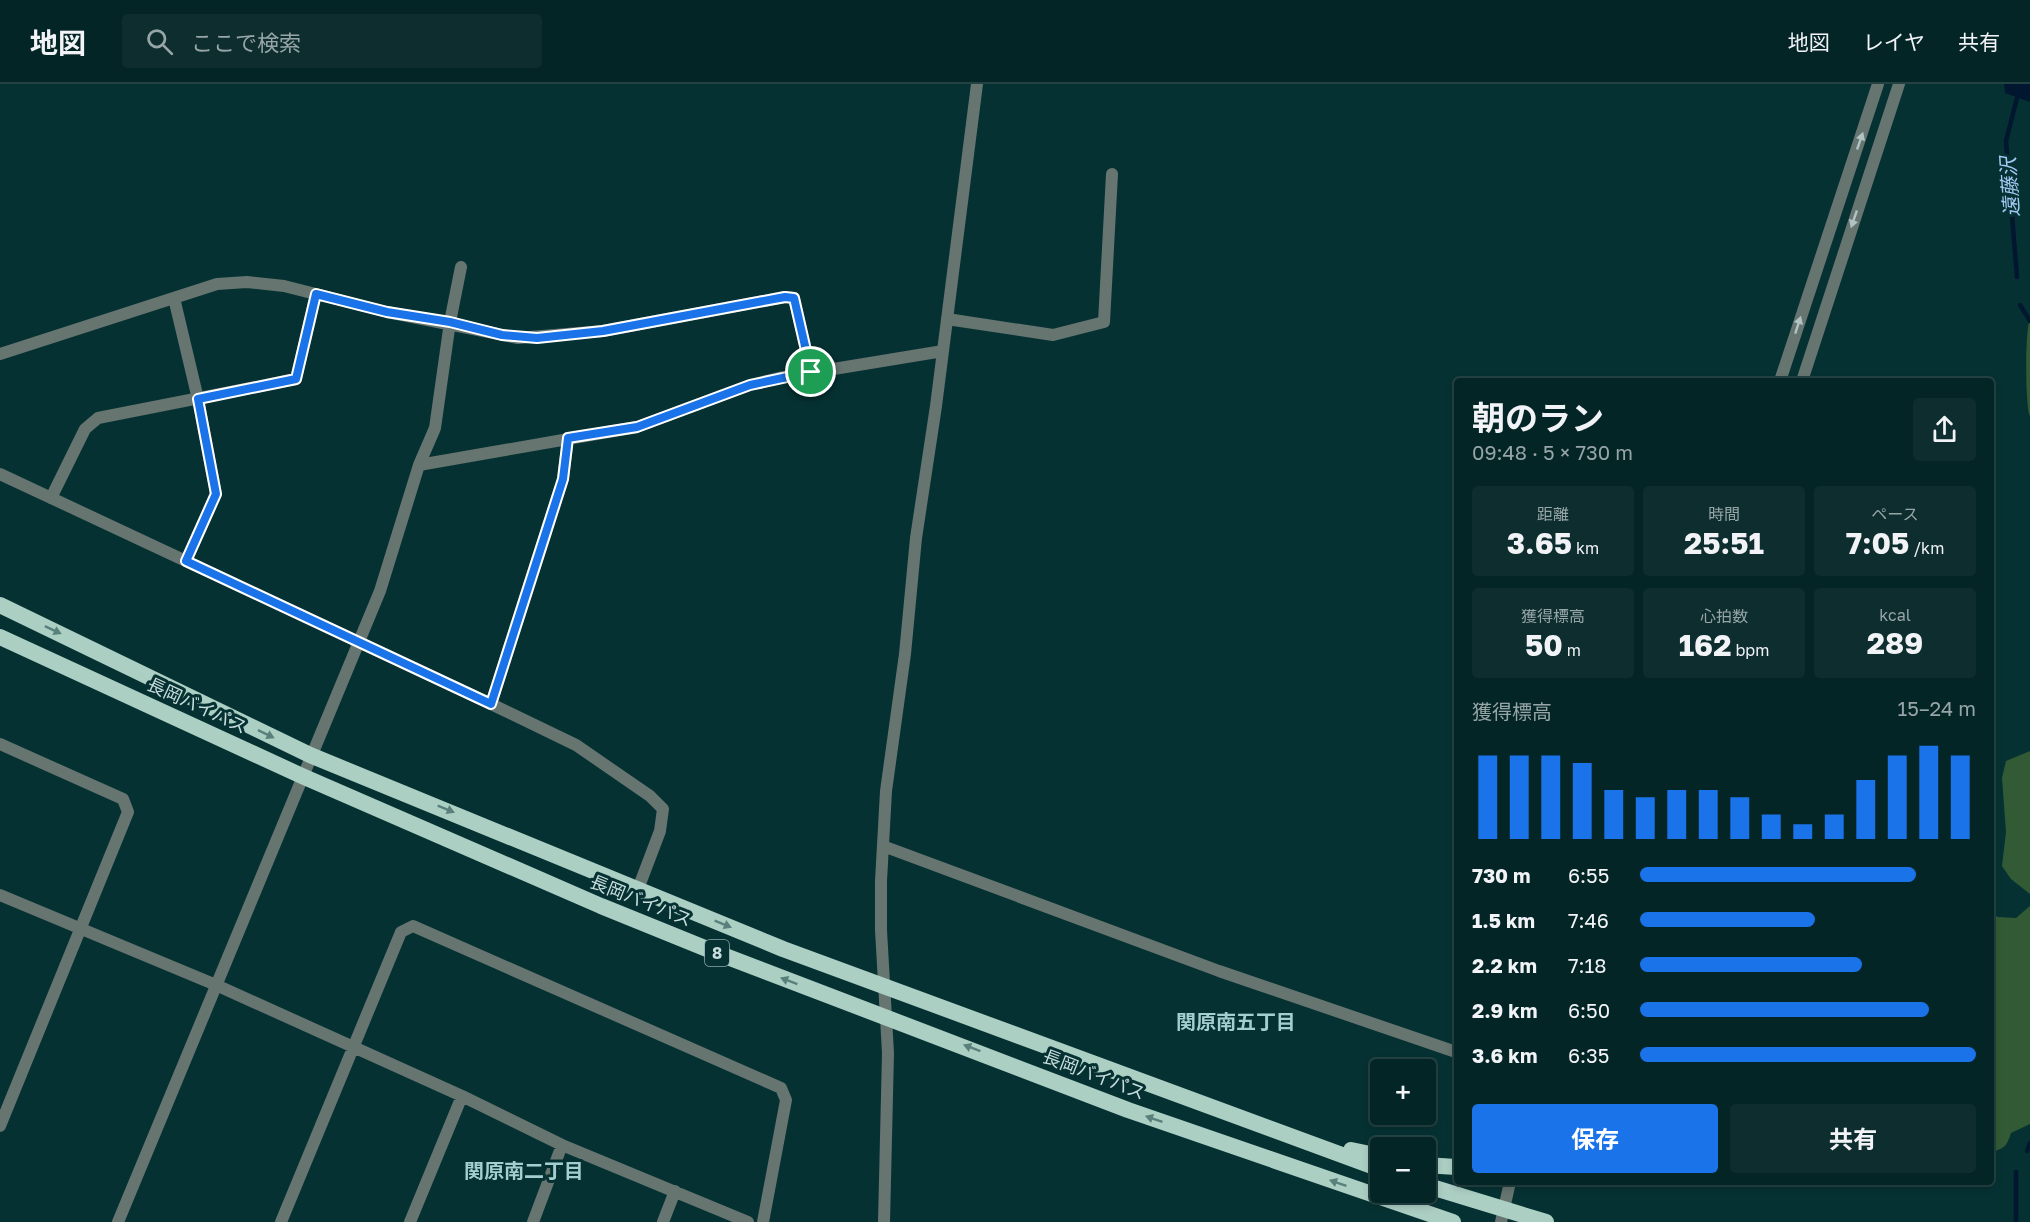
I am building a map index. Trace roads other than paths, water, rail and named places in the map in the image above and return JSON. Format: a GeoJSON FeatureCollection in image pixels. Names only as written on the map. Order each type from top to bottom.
{"type":"FeatureCollection","features":[{"type":"Feature","properties":{"kind":"highway","name":"長岡バイパス"},"geometry":{"type":"LineString","coordinates":[[0,605],[310,755],[884,987],[1370,1165]]}},
{"type":"Feature","properties":{"kind":"highway","name":"長岡バイパス"},"geometry":{"type":"LineString","coordinates":[[0,637],[302,776],[601,906],[789,981],[1128,1110],[1453,1222]]}},
{"type":"Feature","properties":{"kind":"highway"},"geometry":{"type":"LineString","coordinates":[[1297,1139],[1370,1154]]}},
{"type":"Feature","properties":{"kind":"highway"},"geometry":{"type":"LineString","coordinates":[[1436,1166],[1454,1167]]}},
{"type":"Feature","properties":{"kind":"highway"},"geometry":{"type":"LineString","coordinates":[[1436,1189],[1502,1215],[1546,1222]]}},
{"type":"Feature","properties":{"kind":"street"},"geometry":{"type":"LineString","coordinates":[[884,1222],[888,1053],[881,930],[886,791],[905,654],[916,538],[943,351],[977,84]]}},
{"type":"Feature","properties":{"kind":"street"},"geometry":{"type":"LineString","coordinates":[[1781,378],[1878,84]]}},
{"type":"Feature","properties":{"kind":"street"},"geometry":{"type":"LineString","coordinates":[[1803,378],[1899,84]]}},
{"type":"Feature","properties":{"kind":"street"},"geometry":{"type":"LineString","coordinates":[[947,319],[1053,335],[1104,322],[1112,174]]}},
{"type":"Feature","properties":{"kind":"street"},"geometry":{"type":"LineString","coordinates":[[118,1222],[380,591],[419,465],[435,428],[450,322],[461,267]]}},
{"type":"Feature","properties":{"kind":"street"},"geometry":{"type":"LineString","coordinates":[[0,354],[217,284],[247,282],[284,286],[387,312],[450,322],[518,338],[568,336],[785,297],[794,298],[811,372]]}},
{"type":"Feature","properties":{"kind":"street"},"geometry":{"type":"LineString","coordinates":[[51,498],[85,429],[98,418],[296,379],[316,294]]}},
{"type":"Feature","properties":{"kind":"street"},"geometry":{"type":"LineString","coordinates":[[174,297],[198,399],[216,494],[186,561]]}},
{"type":"Feature","properties":{"kind":"street"},"geometry":{"type":"LineString","coordinates":[[419,465],[637,427],[750,385],[811,372],[943,351]]}},
{"type":"Feature","properties":{"kind":"street"},"geometry":{"type":"LineString","coordinates":[[491,704],[563,479],[568,438]]}},
{"type":"Feature","properties":{"kind":"street"},"geometry":{"type":"LineString","coordinates":[[0,474],[576,745],[650,796],[663,809],[660,831],[638,889]]}},
{"type":"Feature","properties":{"kind":"street"},"geometry":{"type":"LineString","coordinates":[[0,744],[123,799],[128,812],[0,1126]]}},
{"type":"Feature","properties":{"kind":"street"},"geometry":{"type":"LineString","coordinates":[[883,846],[1220,971],[1454,1051]]}},
{"type":"Feature","properties":{"kind":"street"},"geometry":{"type":"LineString","coordinates":[[0,895],[216,985],[353,1049],[462,1096],[562,1145],[748,1222]]}},
{"type":"Feature","properties":{"kind":"street"},"geometry":{"type":"LineString","coordinates":[[281,1222],[401,932],[414,926],[781,1089],[786,1100],[763,1222]]}},
{"type":"Feature","properties":{"kind":"street"},"geometry":{"type":"LineString","coordinates":[[410,1222],[462,1096]]}},
{"type":"Feature","properties":{"kind":"street"},"geometry":{"type":"LineString","coordinates":[[532,1222],[562,1145]]}},
{"type":"Feature","properties":{"kind":"street"},"geometry":{"type":"LineString","coordinates":[[1502,1215],[1509,1185]]}},
{"type":"Feature","properties":{"kind":"street"},"geometry":{"type":"LineString","coordinates":[[663,1222],[675,1191]]}},
{"type":"Feature","properties":{"kind":"water"},"geometry":{"type":"Polygon","coordinates":[[[2004,84],[2030,84],[2030,102],[2005,93],[2004,84]]]}},
{"type":"Feature","properties":{"kind":"waterway","name":"遠藤沢"},"geometry":{"type":"LineString","coordinates":[[2017,98],[2006,141],[2017,277]]}},
{"type":"Feature","properties":{"kind":"waterway","name":"遠藤沢"},"geometry":{"type":"LineString","coordinates":[[2020,305],[2030,321]]}},
{"type":"Feature","properties":{"kind":"waterway","name":"遠藤沢"},"geometry":{"type":"LineString","coordinates":[[2027,1151],[2030,1143]]}},
{"type":"Feature","properties":{"kind":"waterway","name":"遠藤沢"},"geometry":{"type":"LineString","coordinates":[[2016,1172],[2016,1222]]}},
{"type":"Feature","properties":{"kind":"district","name":"関原南五丁目"},"geometry":{"type":"Point","coordinates":[1236,1022]}},
{"type":"Feature","properties":{"kind":"district","name":"関原南二丁目"},"geometry":{"type":"Point","coordinates":[524,1171]}}]}
